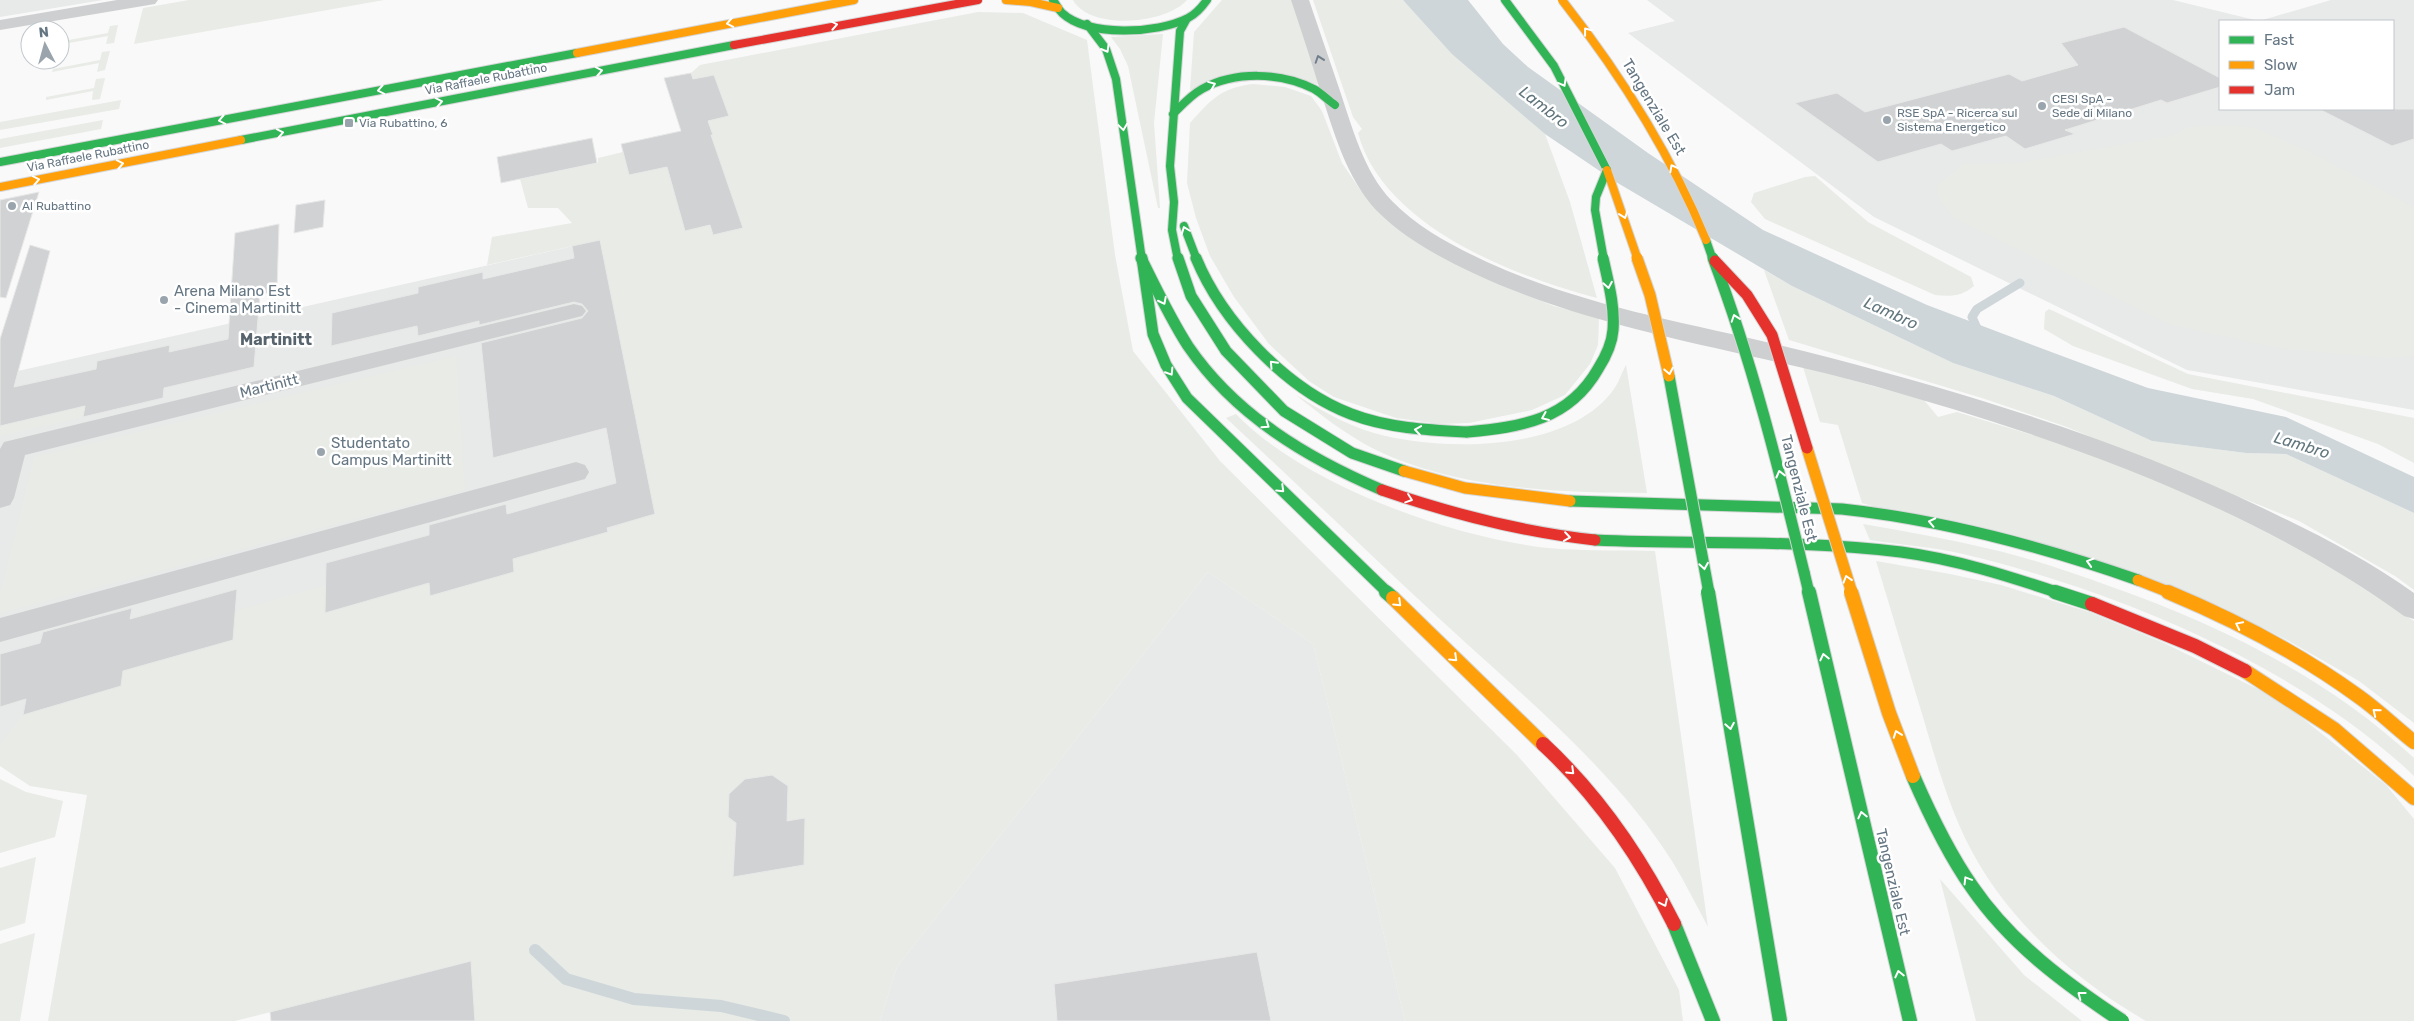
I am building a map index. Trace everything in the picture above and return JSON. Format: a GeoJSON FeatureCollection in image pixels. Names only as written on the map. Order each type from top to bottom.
{"type":"FeatureCollection","features":[{"type":"Feature","properties":{"kind":"main road","name":"Via Raffaele Rubattino"},"geometry":{"type":"LineString","coordinates":[[0,162],[854,0]]}},
{"type":"Feature","properties":{"kind":"main road","name":"Via Raffaele Rubattino"},"geometry":{"type":"LineString","coordinates":[[0,187],[937,6],[978,0]]}},
{"type":"Feature","properties":{"kind":"main road"},"geometry":{"type":"LineString","coordinates":[[1006,0],[1056,4],[1074,20],[1107,29],[1137,30],[1186,20]]}},
{"type":"Feature","properties":{"kind":"main road"},"geometry":{"type":"LineString","coordinates":[[1207,0],[1200,9],[1186,20],[1180,32],[1169,158],[1174,201],[1172,233],[1180,270],[1212,333],[1240,370],[1274,402],[1321,437],[1374,463],[1442,483],[1525,498],[1846,509],[1924,520],[2015,540],[2099,565],[2179,595],[2258,634],[2352,692],[2414,742]]}},
{"type":"Feature","properties":{"kind":"main road"},"geometry":{"type":"LineString","coordinates":[[1505,0],[1554,66],[1607,170],[1642,269],[1665,355],[1690,486],[1780,1021]]}},
{"type":"Feature","properties":{"kind":"main road","name":"Tangenziale Est"},"geometry":{"type":"LineString","coordinates":[[1562,0],[1595,41],[1637,103],[1691,200],[1737,322],[1771,436],[1910,1021]]}},
{"type":"Feature","properties":{"kind":"main road"},"geometry":{"type":"LineString","coordinates":[[1087,24],[1103,42],[1110,56],[1116,79],[1153,334],[1166,365],[1187,398],[1581,781],[1608,812],[1654,881],[1694,971],[1713,1021]]}},
{"type":"Feature","properties":{"kind":"main road"},"geometry":{"type":"LineString","coordinates":[[1173,114],[1188,99],[1205,88],[1225,80],[1251,77],[1298,82],[1316,90],[1335,105]]}},
{"type":"Feature","properties":{"kind":"main road"},"geometry":{"type":"LineString","coordinates":[[1174,201],[1196,258],[1217,299],[1285,375],[1308,393],[1339,410],[1377,423],[1420,431],[1467,432],[1506,429],[1542,419],[1573,403],[1593,384],[1613,330],[1609,290],[1595,210],[1596,197],[1607,170]]}},
{"type":"Feature","properties":{"kind":"main road"},"geometry":{"type":"LineString","coordinates":[[1141,258],[1177,329],[1208,372],[1253,416],[1304,452],[1367,485],[1434,508],[1517,530],[1585,539],[1884,550],[1980,568],[2128,617],[2235,666],[2271,685],[2333,725],[2364,748],[2414,798]]}},
{"type":"Feature","properties":{"kind":"main road"},"geometry":{"type":"LineString","coordinates":[[1715,261],[1742,286],[1763,315],[1772,335],[1889,712],[1909,765],[1951,854],[1970,887],[1996,919],[2023,947],[2054,975],[2092,1003],[2122,1021]]}},
{"type":"Feature","properties":{"kind":"street"},"geometry":{"type":"LineString","coordinates":[[0,25],[149,0]]}},
{"type":"Feature","properties":{"kind":"street"},"geometry":{"type":"LineString","coordinates":[[1300,0],[1348,143],[1365,178],[1382,203],[1404,223],[1432,243],[1511,283],[1567,302],[1828,366],[1953,401],[2078,441],[2156,471],[2238,507],[2323,551],[2414,608]]}},
{"type":"Feature","properties":{"kind":"street","name":"Martinitt"},"geometry":{"type":"LineString","coordinates":[[0,498],[13,449],[574,311]]}},
{"type":"Feature","properties":{"kind":"street"},"geometry":{"type":"LineString","coordinates":[[0,630],[576,472]]}},
{"type":"Feature","properties":{"kind":"shaded area"},"geometry":{"type":"Polygon","coordinates":[[[0,0],[103,0],[0,17],[0,0]]]}},
{"type":"Feature","properties":{"kind":"shaded area"},"geometry":{"type":"Polygon","coordinates":[[[189,0],[384,0],[134,44],[143,8],[189,0]]]}},
{"type":"Feature","properties":{"kind":"shaded area"},"geometry":{"type":"Polygon","coordinates":[[[1073,0],[1187,0],[1177,8],[1163,14],[1146,19],[1128,21],[1111,20],[1095,16],[1082,10],[1073,0]]]}},
{"type":"Feature","properties":{"kind":"shaded area"},"geometry":{"type":"Polygon","coordinates":[[[1222,0],[1292,0],[1323,86],[1287,75],[1190,90],[1194,32],[1222,0]]]}},
{"type":"Feature","properties":{"kind":"shaded area"},"geometry":{"type":"Polygon","coordinates":[[[1313,0],[1403,0],[1545,134],[1570,202],[1597,298],[1528,276],[1491,261],[1455,242],[1422,220],[1394,195],[1372,166],[1358,133],[1362,129],[1353,117],[1313,0]]]}},
{"type":"Feature","properties":{"kind":"shaded area"},"geometry":{"type":"Polygon","coordinates":[[[1647,0],[2173,0],[2255,20],[2219,20],[2219,110],[2394,110],[2394,20],[2262,20],[2331,0],[2414,0],[2414,410],[2187,370],[1874,217],[1628,33],[1675,21],[1647,0]]]}},
{"type":"Feature","properties":{"kind":"shaded area"},"geometry":{"type":"Polygon","coordinates":[[[978,12],[1023,13],[1087,40],[1115,255],[1133,351],[1220,461],[1517,755],[1615,868],[1679,990],[1683,1021],[1405,1021],[1313,644],[1208,572],[897,967],[880,1021],[475,1021],[470,961],[235,1021],[48,1021],[87,795],[30,786],[0,766],[0,744],[23,715],[121,686],[123,671],[233,640],[235,611],[326,585],[325,613],[429,583],[430,596],[514,572],[513,559],[608,532],[624,523],[600,240],[487,265],[492,237],[572,223],[558,208],[528,208],[520,179],[598,163],[598,158],[623,152],[629,175],[679,164],[671,181],[685,230],[710,225],[713,235],[695,139],[713,135],[708,121],[729,116],[714,75],[693,79],[691,73],[700,65],[978,12]]]}},
{"type":"Feature","properties":{"kind":"shaded area"},"geometry":{"type":"Polygon","coordinates":[[[118,25],[114,43],[106,44],[108,36],[70,43],[70,40],[108,33],[110,26],[118,25]]]}},
{"type":"Feature","properties":{"kind":"shaded area"},"geometry":{"type":"Polygon","coordinates":[[[1163,34],[1154,123],[1160,208],[1158,208],[1128,66],[1120,49],[1111,37],[1163,34]]]}},
{"type":"Feature","properties":{"kind":"shaded area"},"geometry":{"type":"Polygon","coordinates":[[[110,51],[105,70],[97,72],[99,63],[70,69],[70,66],[100,60],[102,52],[110,51]]]}},
{"type":"Feature","properties":{"kind":"shaded area"},"geometry":{"type":"Polygon","coordinates":[[[105,78],[100,99],[92,100],[93,91],[46,100],[46,97],[94,88],[96,79],[105,78]]]}},
{"type":"Feature","properties":{"kind":"shaded area"},"geometry":{"type":"Polygon","coordinates":[[[1253,84],[1285,87],[1311,96],[1322,111],[1342,163],[1361,191],[1389,220],[1513,290],[1554,306],[1599,318],[1598,345],[1590,364],[1565,395],[1532,410],[1469,423],[1439,424],[1396,418],[1334,397],[1309,381],[1269,344],[1234,297],[1210,256],[1196,218],[1187,183],[1190,123],[1217,96],[1232,89],[1253,84]]]}},
{"type":"Feature","properties":{"kind":"shaded area"},"geometry":{"type":"Polygon","coordinates":[[[121,100],[119,109],[0,130],[0,122],[121,100]]]}},
{"type":"Feature","properties":{"kind":"shaded area"},"geometry":{"type":"Polygon","coordinates":[[[103,120],[101,129],[0,148],[0,139],[103,120]]]}},
{"type":"Feature","properties":{"kind":"shaded area"},"geometry":{"type":"Polygon","coordinates":[[[2223,125],[2255,128],[2308,151],[2414,207],[2414,356],[2387,358],[2283,349],[2171,325],[1954,218],[1940,201],[1936,186],[1964,164],[2018,163],[2174,135],[2188,127],[2223,125]]]}},
{"type":"Feature","properties":{"kind":"shaded area"},"geometry":{"type":"Polygon","coordinates":[[[1815,176],[1868,222],[1971,277],[1974,286],[1956,295],[1935,295],[1765,219],[1751,202],[1754,193],[1805,177],[1815,176]]]}},
{"type":"Feature","properties":{"kind":"shaded area","name":"Studentato Campus Martinitt"},"geometry":{"type":"Polygon","coordinates":[[[600,240],[665,552],[0,750],[0,390],[18,371],[600,240]]]}},
{"type":"Feature","properties":{"kind":"shaded area"},"geometry":{"type":"Polygon","coordinates":[[[1764,270],[1792,286],[1953,363],[2054,396],[2152,441],[2246,453],[2286,454],[2414,513],[2414,590],[2395,576],[2299,521],[2064,426],[1982,398],[1789,340],[1764,270]]]}},
{"type":"Feature","properties":{"kind":"shaded area"},"geometry":{"type":"Polygon","coordinates":[[[2049,309],[2188,374],[2414,418],[2414,463],[2378,444],[2253,399],[2192,389],[2073,346],[2044,329],[2045,312],[2049,309]]]}},
{"type":"Feature","properties":{"kind":"shaded area"},"geometry":{"type":"Polygon","coordinates":[[[456,356],[465,490],[0,613],[0,595],[34,457],[456,356]]]}},
{"type":"Feature","properties":{"kind":"shaded area"},"geometry":{"type":"Polygon","coordinates":[[[1626,365],[1647,493],[1543,490],[1508,486],[1438,473],[1405,462],[1363,443],[1296,395],[1324,412],[1374,433],[1433,443],[1468,444],[1502,442],[1536,436],[1567,426],[1594,410],[1614,389],[1626,365]]]}},
{"type":"Feature","properties":{"kind":"shaded area"},"geometry":{"type":"Polygon","coordinates":[[[1803,367],[1924,400],[1938,417],[1957,412],[2059,443],[2133,469],[2210,502],[2295,544],[2414,621],[2414,723],[2359,681],[2287,640],[2220,606],[1862,503],[1838,425],[1820,422],[1803,367]]]}},
{"type":"Feature","properties":{"kind":"shaded area"},"geometry":{"type":"Polygon","coordinates":[[[85,406],[83,417],[0,436],[0,426],[85,406]]]}},
{"type":"Feature","properties":{"kind":"shaded area"},"geometry":{"type":"Polygon","coordinates":[[[1236,414],[1265,440],[1343,487],[1387,506],[1432,522],[1478,535],[1521,544],[1572,550],[1655,551],[1708,927],[1677,869],[1648,826],[1591,760],[1526,697],[1429,609],[1226,418],[1236,414]]]}},
{"type":"Feature","properties":{"kind":"shaded area"},"geometry":{"type":"Polygon","coordinates":[[[1863,524],[1958,542],[2035,561],[2150,601],[2231,636],[2309,678],[2345,702],[2414,758],[2414,776],[2368,737],[2317,700],[2262,667],[2203,638],[2143,611],[2021,569],[1963,554],[1870,540],[1863,524]]]}},
{"type":"Feature","properties":{"kind":"shaded area"},"geometry":{"type":"Polygon","coordinates":[[[1876,561],[2001,585],[2089,612],[2164,643],[2278,699],[2386,785],[2414,819],[2414,1021],[2146,1021],[2119,1004],[2066,965],[2019,919],[1999,894],[1965,838],[1937,763],[1876,561]]]}},
{"type":"Feature","properties":{"kind":"shaded area"},"geometry":{"type":"Polygon","coordinates":[[[1208,572],[1313,644],[1405,1021],[880,1021],[897,967],[1208,572]]]}},
{"type":"Feature","properties":{"kind":"shaded area"},"geometry":{"type":"Polygon","coordinates":[[[0,779],[26,792],[63,801],[55,837],[0,853],[0,779]]]}},
{"type":"Feature","properties":{"kind":"shaded area"},"geometry":{"type":"Polygon","coordinates":[[[36,857],[25,923],[0,931],[0,868],[36,857]]]}},
{"type":"Feature","properties":{"kind":"shaded area"},"geometry":{"type":"Polygon","coordinates":[[[1940,879],[2024,975],[2082,1021],[1976,1021],[1940,879]]]}},
{"type":"Feature","properties":{"kind":"shaded area"},"geometry":{"type":"Polygon","coordinates":[[[35,933],[20,1021],[0,1021],[0,944],[35,933]]]}},
{"type":"Feature","properties":{"kind":"water","name":"Lambro"},"geometry":{"type":"Polygon","coordinates":[[[1403,0],[1468,0],[1503,44],[1528,67],[1648,153],[1763,230],[1927,305],[2148,388],[2286,417],[2414,477],[2414,513],[2286,454],[2246,453],[2152,441],[2054,396],[1953,363],[1792,286],[1616,182],[1545,134],[1452,54],[1403,0]]]}},
{"type":"Feature","properties":{"kind":"building"},"geometry":{"type":"Polygon","coordinates":[[[2124,27],[2219,77],[2219,87],[2167,103],[2161,100],[2065,130],[2075,134],[2025,149],[2006,136],[1952,151],[1941,144],[1878,162],[1795,103],[1837,93],[1865,112],[2009,74],[2022,81],[2078,65],[2061,43],[2124,27]]]}},
{"type":"Feature","properties":{"kind":"building"},"geometry":{"type":"Polygon","coordinates":[[[691,73],[693,79],[714,75],[729,116],[708,121],[713,135],[711,135],[743,228],[713,235],[710,225],[685,231],[667,167],[629,175],[621,144],[681,131],[664,78],[691,73]]]}},
{"type":"Feature","properties":{"kind":"building"},"geometry":{"type":"Polygon","coordinates":[[[2414,109],[2414,139],[2392,146],[2321,110],[2414,109]]]}},
{"type":"Feature","properties":{"kind":"building"},"geometry":{"type":"Polygon","coordinates":[[[592,138],[597,163],[501,183],[497,157],[592,138]]]}},
{"type":"Feature","properties":{"kind":"building"},"geometry":{"type":"Polygon","coordinates":[[[39,192],[6,298],[0,297],[0,200],[39,192]]]}},
{"type":"Feature","properties":{"kind":"building"},"geometry":{"type":"Polygon","coordinates":[[[325,200],[323,227],[294,233],[296,205],[325,200]]]}},
{"type":"Feature","properties":{"kind":"building"},"geometry":{"type":"Polygon","coordinates":[[[279,224],[277,291],[260,295],[254,367],[164,388],[163,398],[83,417],[85,406],[0,426],[0,339],[30,245],[50,251],[14,387],[96,369],[97,361],[170,345],[169,352],[228,339],[235,233],[279,224]]]}},
{"type":"Feature","properties":{"kind":"building"},"geometry":{"type":"Polygon","coordinates":[[[600,240],[655,514],[607,528],[608,532],[513,559],[514,572],[430,596],[429,583],[325,613],[326,563],[429,535],[429,525],[506,504],[507,514],[616,483],[606,428],[493,458],[481,343],[582,318],[588,311],[582,304],[574,302],[479,325],[479,321],[418,336],[417,326],[331,346],[332,313],[418,293],[418,287],[483,272],[483,279],[574,258],[572,246],[600,240]]]}},
{"type":"Feature","properties":{"kind":"building"},"geometry":{"type":"Polygon","coordinates":[[[237,589],[233,640],[123,671],[121,686],[23,715],[26,699],[0,707],[0,654],[40,643],[43,632],[132,608],[130,619],[237,589]]]}},
{"type":"Feature","properties":{"kind":"building"},"geometry":{"type":"Polygon","coordinates":[[[772,775],[788,786],[787,821],[805,818],[804,865],[733,877],[736,823],[728,817],[729,794],[745,779],[772,775]]]}},
{"type":"Feature","properties":{"kind":"building"},"geometry":{"type":"Polygon","coordinates":[[[1257,952],[1271,1021],[1057,1021],[1054,984],[1257,952]]]}},
{"type":"Feature","properties":{"kind":"building"},"geometry":{"type":"Polygon","coordinates":[[[471,961],[475,1021],[271,1021],[270,1012],[471,961]]]}},
{"type":"Feature","properties":{"kind":"waterway"},"geometry":{"type":"LineString","coordinates":[[1980,335],[1972,317],[1977,309],[2020,283]]}},
{"type":"Feature","properties":{"kind":"waterway"},"geometry":{"type":"LineString","coordinates":[[535,950],[566,979],[634,999],[721,1006],[784,1021]]}},
{"type":"Feature","properties":{"kind":"traffic: fast"},"geometry":{"type":"LineString","coordinates":[[1053,0],[1059,10],[1073,21],[1104,29],[1122,30],[1156,28],[1184,20],[1197,12],[1207,0]]}},
{"type":"Feature","properties":{"kind":"traffic: fast"},"geometry":{"type":"LineString","coordinates":[[1505,0],[1554,66],[1607,170]]}},
{"type":"Feature","properties":{"kind":"traffic: fast"},"geometry":{"type":"LineString","coordinates":[[1186,20],[1180,31],[1170,166],[1174,202],[1172,230],[1179,266],[1191,296],[1226,351],[1284,411],[1352,453],[1404,471]]}},
{"type":"Feature","properties":{"kind":"traffic: fast"},"geometry":{"type":"LineString","coordinates":[[1087,24],[1106,49],[1116,79],[1153,334],[1166,365],[1187,398],[1393,598]]}},
{"type":"Feature","properties":{"kind":"traffic: fast"},"geometry":{"type":"LineString","coordinates":[[241,140],[734,45]]}},
{"type":"Feature","properties":{"kind":"traffic: fast"},"geometry":{"type":"LineString","coordinates":[[0,162],[577,53]]}},
{"type":"Feature","properties":{"kind":"traffic: fast"},"geometry":{"type":"LineString","coordinates":[[1173,114],[1190,97],[1215,83],[1228,79],[1258,76],[1287,79],[1301,83],[1317,91],[1335,105]]}},
{"type":"Feature","properties":{"kind":"traffic: fast"},"geometry":{"type":"LineString","coordinates":[[1467,432],[1508,427],[1546,417],[1578,397],[1591,382],[1602,363],[1612,336],[1613,327],[1608,283],[1595,210],[1596,197],[1607,170]]}},
{"type":"Feature","properties":{"kind":"traffic: fast"},"geometry":{"type":"LineString","coordinates":[[1184,226],[1203,274],[1222,307],[1253,344],[1272,362],[1312,393],[1351,414],[1380,422],[1423,429],[1467,432]]}},
{"type":"Feature","properties":{"kind":"traffic: fast"},"geometry":{"type":"LineString","coordinates":[[1706,240],[1737,322],[1766,418],[1804,572]]}},
{"type":"Feature","properties":{"kind":"traffic: fast"},"geometry":{"type":"LineString","coordinates":[[1141,258],[1181,334],[1197,358],[1235,401],[1280,437],[1330,467],[1382,490]]}},
{"type":"Feature","properties":{"kind":"traffic: fast"},"geometry":{"type":"LineString","coordinates":[[1669,376],[1691,487],[1780,1021]]}},
{"type":"Feature","properties":{"kind":"traffic: fast"},"geometry":{"type":"LineString","coordinates":[[1570,501],[1842,509],[1880,513],[1955,526],[1993,535],[2066,555],[2138,580]]}},
{"type":"Feature","properties":{"kind":"traffic: fast"},"geometry":{"type":"LineString","coordinates":[[1595,540],[1787,544],[1902,552],[1974,567],[2092,604]]}},
{"type":"Feature","properties":{"kind":"traffic: fast"},"geometry":{"type":"LineString","coordinates":[[1804,572],[1910,1021]]}},
{"type":"Feature","properties":{"kind":"traffic: fast"},"geometry":{"type":"LineString","coordinates":[[1913,776],[1951,855],[1972,888],[1995,918],[2021,945],[2051,971],[2122,1021]]}},
{"type":"Feature","properties":{"kind":"traffic: fast"},"geometry":{"type":"LineString","coordinates":[[1674,924],[1713,1021]]}},
{"type":"Feature","properties":{"kind":"traffic: slow"},"geometry":{"type":"LineString","coordinates":[[577,53],[854,0]]}},
{"type":"Feature","properties":{"kind":"traffic: slow"},"geometry":{"type":"LineString","coordinates":[[1006,0],[1031,2],[1058,8]]}},
{"type":"Feature","properties":{"kind":"traffic: slow"},"geometry":{"type":"LineString","coordinates":[[1562,0],[1605,56],[1644,115],[1678,176],[1706,240]]}},
{"type":"Feature","properties":{"kind":"traffic: slow"},"geometry":{"type":"LineString","coordinates":[[0,187],[241,140]]}},
{"type":"Feature","properties":{"kind":"traffic: slow"},"geometry":{"type":"LineString","coordinates":[[1607,170],[1650,295],[1669,376]]}},
{"type":"Feature","properties":{"kind":"traffic: slow"},"geometry":{"type":"LineString","coordinates":[[1807,448],[1889,713],[1913,776]]}},
{"type":"Feature","properties":{"kind":"traffic: slow"},"geometry":{"type":"LineString","coordinates":[[1404,471],[1465,488],[1570,501]]}},
{"type":"Feature","properties":{"kind":"traffic: slow"},"geometry":{"type":"LineString","coordinates":[[2138,580],[2224,616],[2280,646],[2333,678],[2414,742]]}},
{"type":"Feature","properties":{"kind":"traffic: slow"},"geometry":{"type":"LineString","coordinates":[[1393,598],[1543,744]]}},
{"type":"Feature","properties":{"kind":"traffic: slow"},"geometry":{"type":"LineString","coordinates":[[2245,671],[2292,699],[2334,729],[2374,761],[2414,798]]}},
{"type":"Feature","properties":{"kind":"traffic: jam"},"geometry":{"type":"LineString","coordinates":[[734,45],[947,4],[978,0]]}},
{"type":"Feature","properties":{"kind":"traffic: jam"},"geometry":{"type":"LineString","coordinates":[[1715,261],[1747,295],[1772,335],[1807,448]]}},
{"type":"Feature","properties":{"kind":"traffic: jam"},"geometry":{"type":"LineString","coordinates":[[1382,490],[1434,508],[1487,522],[1541,533],[1595,540]]}},
{"type":"Feature","properties":{"kind":"traffic: jam"},"geometry":{"type":"LineString","coordinates":[[2092,604],[2195,646],[2245,671]]}},
{"type":"Feature","properties":{"kind":"traffic: jam"},"geometry":{"type":"LineString","coordinates":[[1543,744],[1563,762],[1596,798],[1621,832],[1644,868],[1674,924]]}},
{"type":"Feature","properties":{"kind":"place","name":"CESI SpA - Sede di Milano"},"geometry":{"type":"Point","coordinates":[2042,106]}},
{"type":"Feature","properties":{"kind":"place","name":"RSE SpA - Ricerca sul Sistema Energetico"},"geometry":{"type":"Point","coordinates":[1887,120]}},
{"type":"Feature","properties":{"kind":"place","name":"Via Rubattino, 6"},"geometry":{"type":"Point","coordinates":[349,123]}},
{"type":"Feature","properties":{"kind":"place","name":"Al Rubattino"},"geometry":{"type":"Point","coordinates":[12,206]}},
{"type":"Feature","properties":{"kind":"place","name":"Arena Milano Est - Cinema Martinitt"},"geometry":{"type":"Point","coordinates":[164,300]}},
{"type":"Feature","properties":{"kind":"place","name":"Studentato Campus Martinitt"},"geometry":{"type":"Point","coordinates":[321,452]}},
{"type":"Feature","properties":{"kind":"district","name":"Martinitt"},"geometry":{"type":"Point","coordinates":[276,339]}}]}
